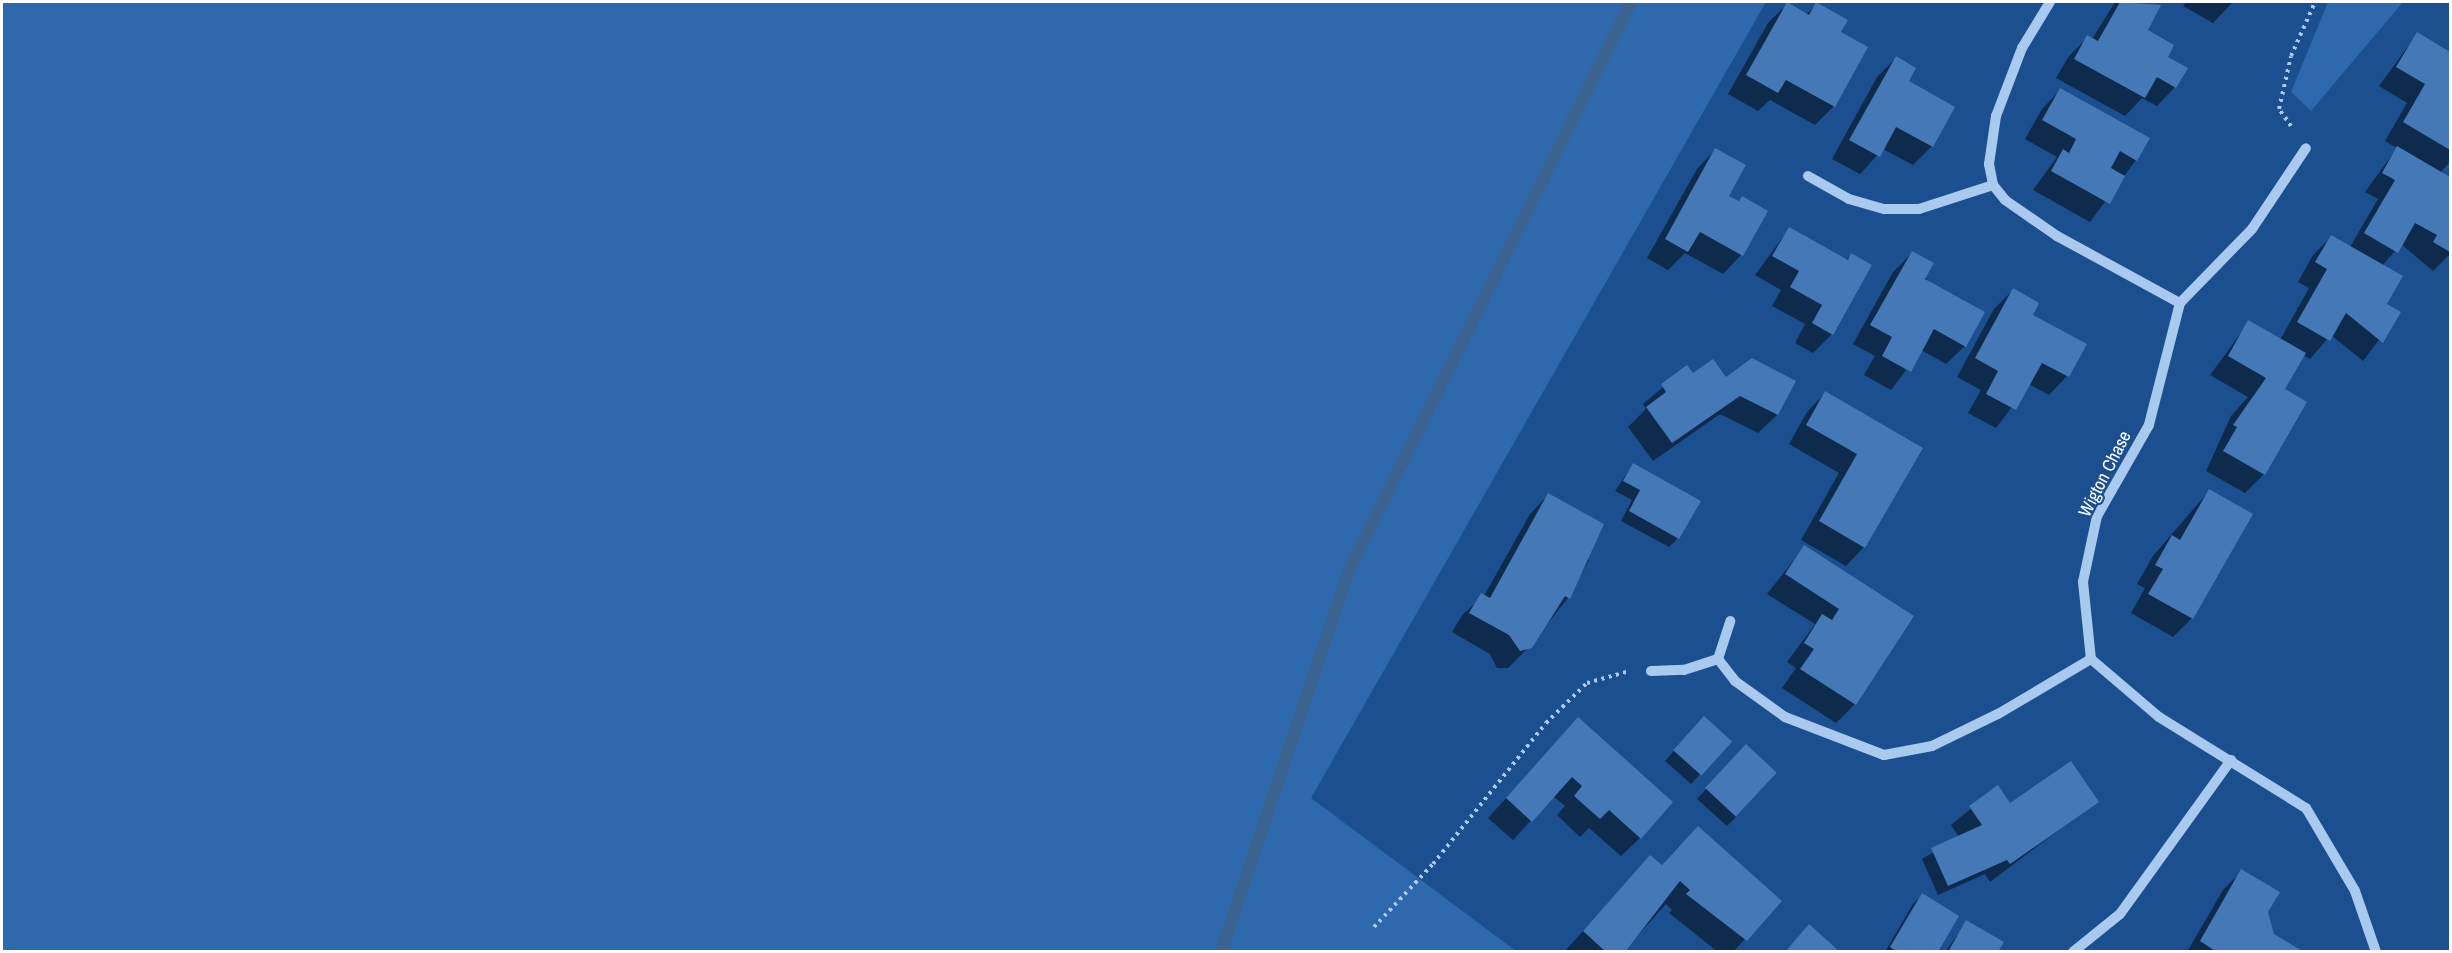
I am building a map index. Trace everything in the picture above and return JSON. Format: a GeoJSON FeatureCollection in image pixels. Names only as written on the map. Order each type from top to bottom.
{"type":"FeatureCollection","features":[{"type":"Feature","properties":{"kind":"street"},"geometry":{"type":"LineString","coordinates":[[2050,2],[2022,48],[1996,117],[1989,164],[1993,184],[2005,200],[2057,236],[2180,303],[2252,230],[2306,148]]}},
{"type":"Feature","properties":{"kind":"street"},"geometry":{"type":"LineString","coordinates":[[1808,176],[1849,199],[1885,209],[1918,209],[1993,184]]}},
{"type":"Feature","properties":{"kind":"street","name":"Wigton Chase"},"geometry":{"type":"LineString","coordinates":[[2091,659],[2083,582],[2097,516],[2149,425],[2180,303]]}},
{"type":"Feature","properties":{"kind":"street"},"geometry":{"type":"LineString","coordinates":[[1718,659],[1730,621]]}},
{"type":"Feature","properties":{"kind":"street"},"geometry":{"type":"LineString","coordinates":[[1718,659],[1735,681],[1785,717],[1884,755],[1932,746],[1998,714],[2091,659],[2159,717],[2306,808],[2355,891],[2376,951]]}},
{"type":"Feature","properties":{"kind":"street"},"geometry":{"type":"LineString","coordinates":[[1651,672],[1684,670],[1718,659]]}},
{"type":"Feature","properties":{"kind":"street"},"geometry":{"type":"LineString","coordinates":[[2073,951],[2120,914],[2231,760]]}},
{"type":"Feature","properties":{"kind":"path"},"geometry":{"type":"LineString","coordinates":[[2306,148],[2279,109],[2291,56],[2315,2]]}},
{"type":"Feature","properties":{"kind":"path"},"geometry":{"type":"LineString","coordinates":[[1374,927],[1434,864],[1546,723],[1587,683],[1651,672]]}},
{"type":"Feature","properties":{"kind":"shaded area"},"geometry":{"type":"Polygon","coordinates":[[[2,2],[1766,2],[1311,798],[1516,951],[2,951],[2,2]]]}},
{"type":"Feature","properties":{"kind":"shaded area"},"geometry":{"type":"Polygon","coordinates":[[[2328,2],[2403,2],[2311,111],[2291,92],[2328,2]]]}},
{"type":"Feature","properties":{"kind":"building"},"geometry":{"type":"Polygon","coordinates":[[[1787,2],[1809,15],[1816,2],[1848,20],[1841,32],[1868,47],[1835,107],[1786,80],[1778,93],[1746,75],[1787,2]]]}},
{"type":"Feature","properties":{"kind":"building"},"geometry":{"type":"Polygon","coordinates":[[[2120,2],[2161,5],[2148,30],[2174,45],[2168,57],[2188,68],[2176,88],[2157,77],[2145,98],[2074,59],[2087,35],[2098,41],[2120,2]]]}},
{"type":"Feature","properties":{"kind":"building"},"geometry":{"type":"Polygon","coordinates":[[[2417,32],[2450,52],[2450,150],[2403,122],[2425,84],[2396,67],[2417,32]]]}},
{"type":"Feature","properties":{"kind":"building"},"geometry":{"type":"Polygon","coordinates":[[[1896,56],[1916,68],[1909,81],[1955,107],[1933,147],[1896,127],[1880,157],[1849,140],[1896,56]]]}},
{"type":"Feature","properties":{"kind":"building"},"geometry":{"type":"Polygon","coordinates":[[[2060,88],[2150,138],[2137,161],[2120,151],[2111,168],[2125,176],[2110,204],[2051,171],[2063,149],[2069,153],[2076,139],[2042,120],[2060,88]]]}},
{"type":"Feature","properties":{"kind":"building"},"geometry":{"type":"Polygon","coordinates":[[[2397,146],[2450,177],[2450,252],[2433,242],[2437,235],[2415,223],[2398,253],[2364,233],[2395,180],[2382,173],[2397,146]]]}},
{"type":"Feature","properties":{"kind":"building"},"geometry":{"type":"Polygon","coordinates":[[[1715,148],[1746,165],[1729,196],[1739,201],[1742,196],[1768,211],[1743,256],[1700,232],[1688,252],[1665,239],[1715,148]]]}},
{"type":"Feature","properties":{"kind":"building"},"geometry":{"type":"Polygon","coordinates":[[[1789,227],[1848,260],[1851,253],[1872,265],[1833,335],[1812,323],[1822,305],[1790,287],[1799,271],[1772,256],[1789,227]]]}},
{"type":"Feature","properties":{"kind":"building"},"geometry":{"type":"Polygon","coordinates":[[[2331,235],[2403,276],[2387,304],[2401,312],[2383,343],[2346,313],[2330,341],[2297,322],[2327,269],[2315,262],[2331,235]]]}},
{"type":"Feature","properties":{"kind":"building"},"geometry":{"type":"Polygon","coordinates":[[[1912,251],[1934,263],[1925,279],[1985,312],[1966,347],[1934,329],[1911,372],[1882,356],[1892,337],[1870,325],[1912,251]]]}},
{"type":"Feature","properties":{"kind":"building"},"geometry":{"type":"Polygon","coordinates":[[[2013,288],[2039,303],[2033,315],[2087,344],[2069,377],[2042,363],[2016,410],[1986,394],[1998,371],[1975,358],[2013,288]]]}},
{"type":"Feature","properties":{"kind":"building"},"geometry":{"type":"Polygon","coordinates":[[[2248,320],[2306,353],[2285,389],[2307,402],[2265,475],[2223,451],[2237,427],[2233,425],[2266,378],[2228,356],[2248,320]]]}},
{"type":"Feature","properties":{"kind":"building"},"geometry":{"type":"Polygon","coordinates":[[[1752,358],[1796,381],[1778,415],[1740,396],[1672,443],[1646,407],[1666,392],[1661,384],[1687,365],[1693,373],[1713,359],[1726,377],[1752,358]]]}},
{"type":"Feature","properties":{"kind":"building"},"geometry":{"type":"Polygon","coordinates":[[[1825,391],[1923,448],[1865,548],[1819,521],[1857,454],[1806,425],[1825,391]]]}},
{"type":"Feature","properties":{"kind":"building"},"geometry":{"type":"Polygon","coordinates":[[[1633,463],[1701,501],[1679,539],[1629,511],[1640,490],[1623,481],[1633,463]]]}},
{"type":"Feature","properties":{"kind":"building"},"geometry":{"type":"Polygon","coordinates":[[[2209,489],[2253,514],[2193,619],[2148,594],[2163,569],[2155,565],[2172,535],[2180,540],[2209,489]]]}},
{"type":"Feature","properties":{"kind":"building"},"geometry":{"type":"Polygon","coordinates":[[[1548,493],[1604,524],[1570,599],[1565,596],[1532,648],[1520,651],[1509,635],[1469,613],[1481,593],[1490,598],[1548,493]]]}},
{"type":"Feature","properties":{"kind":"building"},"geometry":{"type":"Polygon","coordinates":[[[1804,545],[1914,616],[1856,705],[1800,669],[1814,649],[1804,643],[1822,614],[1832,620],[1839,609],[1785,574],[1804,545]]]}},
{"type":"Feature","properties":{"kind":"building"},"geometry":{"type":"Polygon","coordinates":[[[1704,716],[1732,741],[1701,776],[1673,750],[1704,716]]]}},
{"type":"Feature","properties":{"kind":"building"},"geometry":{"type":"Polygon","coordinates":[[[1578,717],[1673,802],[1641,839],[1609,810],[1600,819],[1574,796],[1582,786],[1572,777],[1532,822],[1506,798],[1578,717]]]}},
{"type":"Feature","properties":{"kind":"building"},"geometry":{"type":"Polygon","coordinates":[[[1746,744],[1777,773],[1736,817],[1705,788],[1746,744]]]}},
{"type":"Feature","properties":{"kind":"building"},"geometry":{"type":"Polygon","coordinates":[[[2071,761],[2099,802],[2010,864],[2007,860],[1948,886],[1931,848],[1982,825],[1969,806],[1998,785],[2010,803],[2071,761]]]}},
{"type":"Feature","properties":{"kind":"building"},"geometry":{"type":"Polygon","coordinates":[[[1698,826],[1782,901],[1747,941],[1686,894],[1690,890],[1680,881],[1625,952],[1606,952],[1583,931],[1650,855],[1662,865],[1698,826]]]}},
{"type":"Feature","properties":{"kind":"building"},"geometry":{"type":"Polygon","coordinates":[[[2241,869],[2280,892],[2268,912],[2274,934],[2304,952],[2217,952],[2200,941],[2241,869]]]}},
{"type":"Feature","properties":{"kind":"building"},"geometry":{"type":"Polygon","coordinates":[[[1922,893],[1959,916],[1938,952],[1897,952],[1890,947],[1922,893]]]}},
{"type":"Feature","properties":{"kind":"building"},"geometry":{"type":"Polygon","coordinates":[[[1966,920],[2004,942],[1998,952],[1948,952],[1966,920]]]}},
{"type":"Feature","properties":{"kind":"building"},"geometry":{"type":"Polygon","coordinates":[[[1809,924],[1840,952],[1785,952],[1809,924]]]}},
{"type":"Feature","properties":{"kind":"waterway"},"geometry":{"type":"LineString","coordinates":[[1221,952],[1349,570],[1631,2]]}}]}
